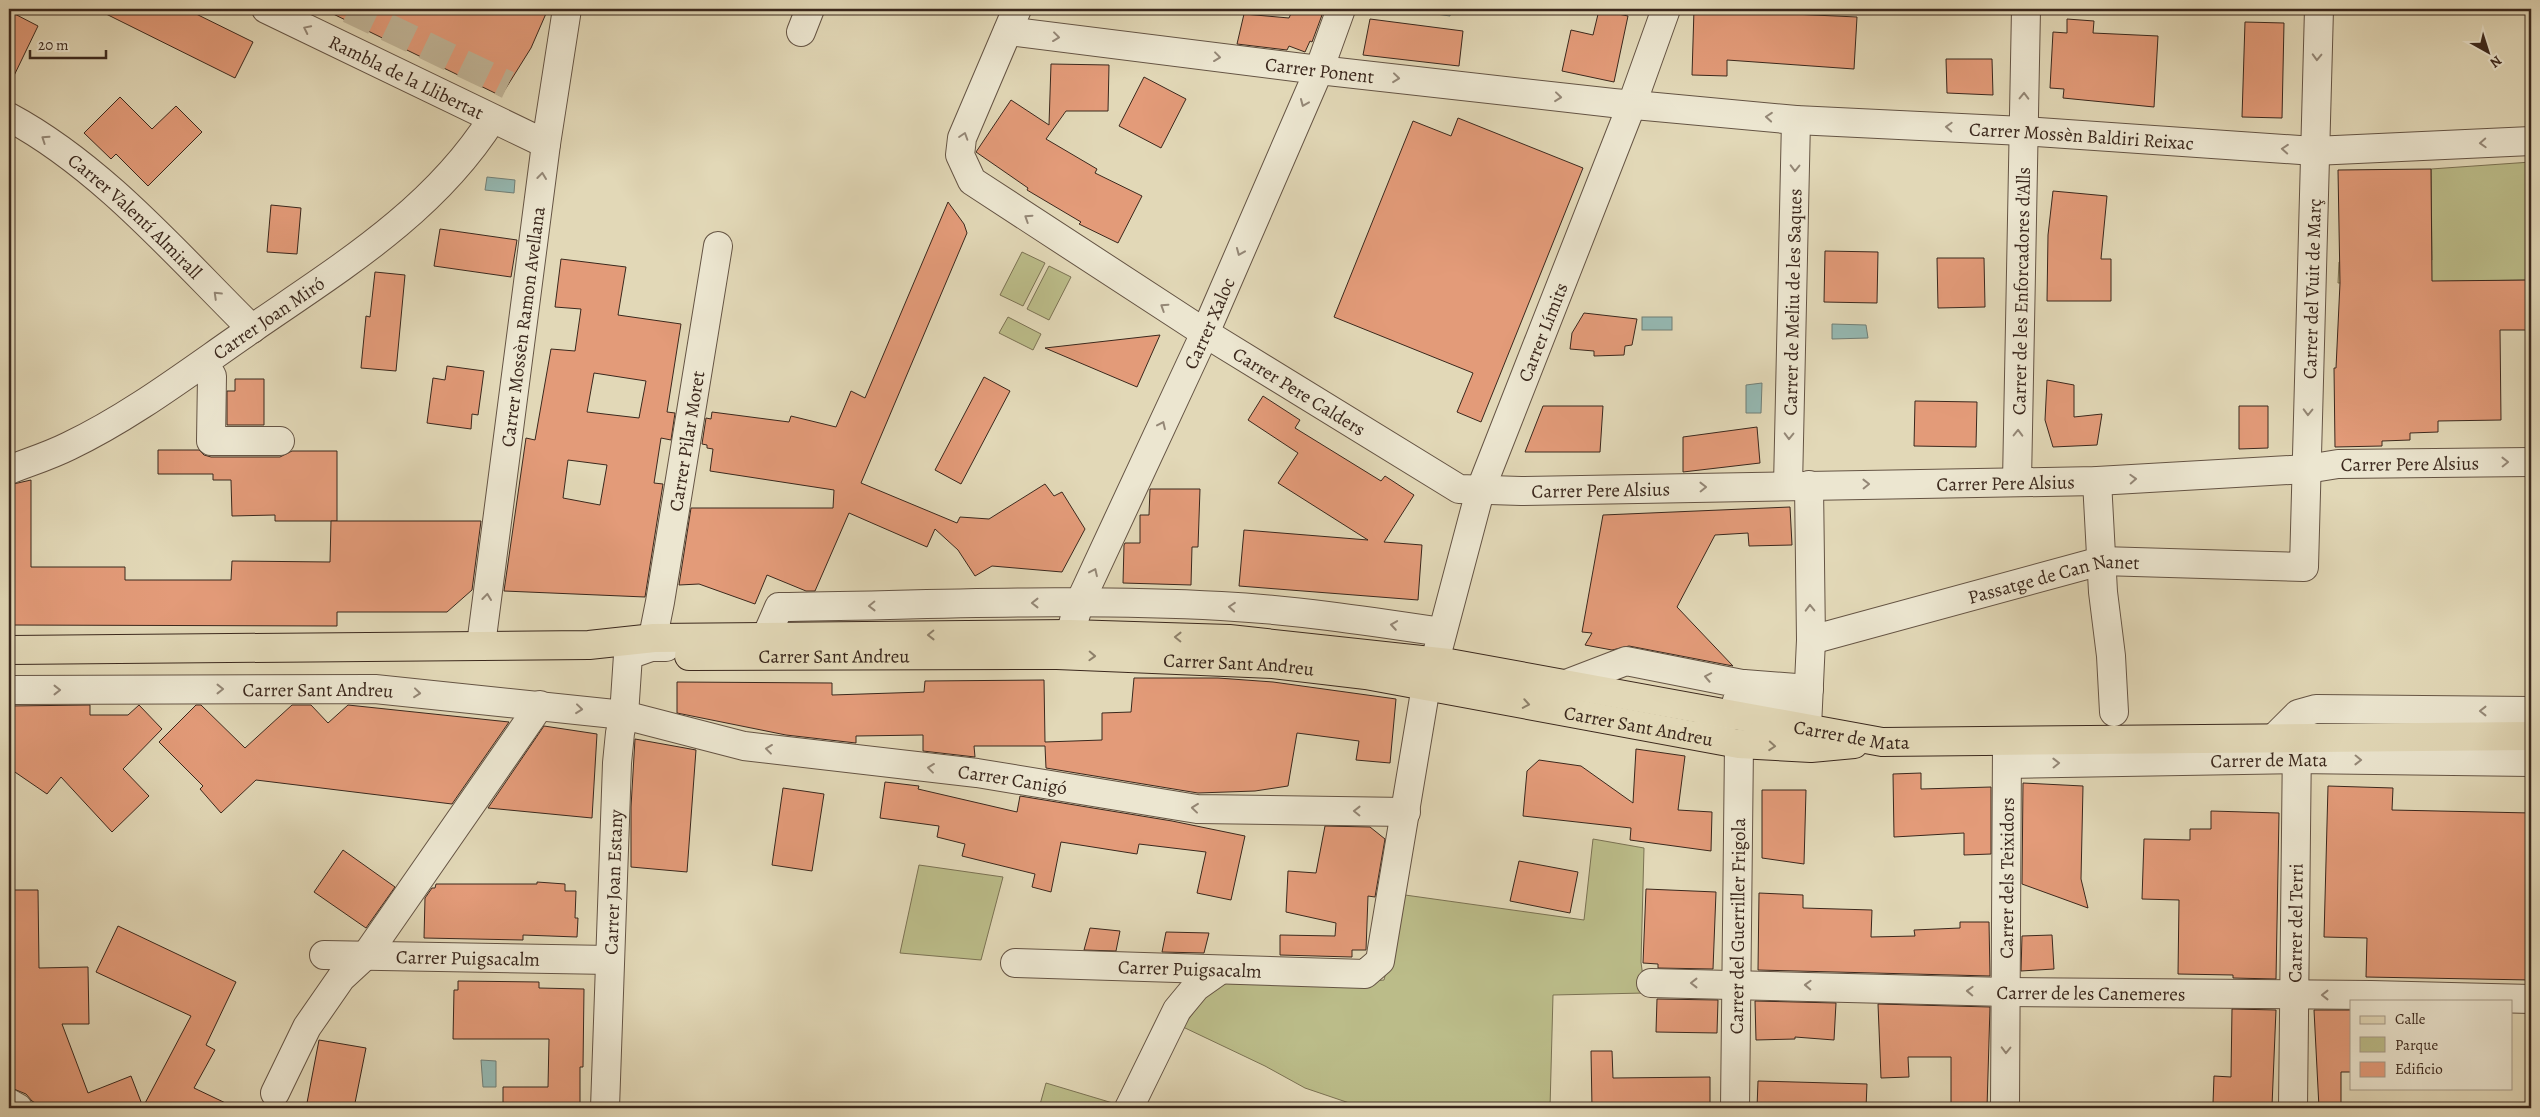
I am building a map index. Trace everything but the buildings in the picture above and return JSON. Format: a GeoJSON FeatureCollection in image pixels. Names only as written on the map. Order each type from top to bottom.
{"type":"FeatureCollection","features":[{"type":"Feature","properties":{"kind":"main road","name":"Carrer Sant Andreu"},"geometry":{"type":"LineString","coordinates":[[644,647],[766,637],[827,636],[1070,634],[1229,639],[1428,683],[1739,744],[1811,748],[1882,742]]}},
{"type":"Feature","properties":{"kind":"main road","name":"Carrer Sant Andreu"},"geometry":{"type":"LineString","coordinates":[[9,650],[589,645],[941,656],[1057,655],[1216,661]]}},
{"type":"Feature","properties":{"kind":"main road","name":"Carrer de Mata"},"geometry":{"type":"LineString","coordinates":[[1428,683],[1521,676],[1882,742],[2007,751],[2289,745],[2531,736]]}},
{"type":"Feature","properties":{"kind":"street","name":"Rambla de la Llibertat"},"geometry":{"type":"LineString","coordinates":[[266,9],[546,144]]}},
{"type":"Feature","properties":{"kind":"street","name":"Carrer Mossèn Ramon Avellana"},"geometry":{"type":"LineString","coordinates":[[481,645],[546,144],[567,9]]}},
{"type":"Feature","properties":{"kind":"street","name":"Carrer Xaloc"},"geometry":{"type":"LineString","coordinates":[[1070,634],[1079,604],[1205,333],[1319,70],[1341,9]]}},
{"type":"Feature","properties":{"kind":"street","name":"Carrer Límits"},"geometry":{"type":"LineString","coordinates":[[1365,974],[1380,961],[1428,683],[1480,491],[1632,104],[1666,9]]}},
{"type":"Feature","properties":{"kind":"street","name":"Carrer de les Enforcadores d'Alls"},"geometry":{"type":"LineString","coordinates":[[2017,482],[2026,9]]}},
{"type":"Feature","properties":{"kind":"street","name":"Carrer del Vuit de Març"},"geometry":{"type":"LineString","coordinates":[[2304,567],[2319,9]]}},
{"type":"Feature","properties":{"kind":"street","name":"Carrer Ponent"},"geometry":{"type":"LineString","coordinates":[[1013,20],[1319,70],[1632,104]]}},
{"type":"Feature","properties":{"kind":"street","name":"Carrer Pere Calders"},"geometry":{"type":"LineString","coordinates":[[1013,20],[962,138],[960,155],[972,181],[1205,333],[1458,489],[1480,491]]}},
{"type":"Feature","properties":{"kind":"street","name":"Carrer Mossèn Baldiri Reixac"},"geometry":{"type":"LineString","coordinates":[[1632,104],[1796,120],[2024,131],[2314,151],[2531,141]]}},
{"type":"Feature","properties":{"kind":"street","name":"Carrer Valentí Almirall"},"geometry":{"type":"LineString","coordinates":[[9,117],[68,154],[105,185],[252,329]]}},
{"type":"Feature","properties":{"kind":"street","name":"Carrer Joan Miró"},"geometry":{"type":"LineString","coordinates":[[9,470],[68,447],[132,410],[326,280],[414,210],[443,184],[479,140],[492,119]]}},
{"type":"Feature","properties":{"kind":"street","name":"Carrer de Meliu de les Saques"},"geometry":{"type":"LineString","coordinates":[[1796,120],[1799,486],[1810,640],[1810,689],[1807,727]]}},
{"type":"Feature","properties":{"kind":"street","name":"Carrer Pilar Moret"},"geometry":{"type":"LineString","coordinates":[[644,647],[718,246]]}},
{"type":"Feature","properties":{"kind":"street"},"geometry":{"type":"LineString","coordinates":[[204,363],[212,376],[211,442],[280,441]]}},
{"type":"Feature","properties":{"kind":"street","name":"Carrer Pere Alsius"},"geometry":{"type":"LineString","coordinates":[[1480,491],[2097,481],[2306,469],[2338,464],[2531,462]]}},
{"type":"Feature","properties":{"kind":"street"},"geometry":{"type":"LineString","coordinates":[[2097,481],[2101,561],[2111,656],[2114,712]]}},
{"type":"Feature","properties":{"kind":"street","name":"Passatge de Can Nanet"},"geometry":{"type":"LineString","coordinates":[[1810,640],[2101,561],[2304,567]]}},
{"type":"Feature","properties":{"kind":"street"},"geometry":{"type":"LineString","coordinates":[[1079,604],[1220,606],[1328,614],[1442,632]]}},
{"type":"Feature","properties":{"kind":"street","name":"Carrer Sant Andreu"},"geometry":{"type":"LineString","coordinates":[[766,637],[779,607],[1079,604]]}},
{"type":"Feature","properties":{"kind":"street"},"geometry":{"type":"LineString","coordinates":[[941,656],[973,645],[1058,645],[1070,634]]}},
{"type":"Feature","properties":{"kind":"street"},"geometry":{"type":"LineString","coordinates":[[644,647],[800,643],[827,636]]}},
{"type":"Feature","properties":{"kind":"street","name":"Carrer Joan Estany"},"geometry":{"type":"LineString","coordinates":[[605,1108],[617,762],[624,715],[644,647]]}},
{"type":"Feature","properties":{"kind":"street"},"geometry":{"type":"LineString","coordinates":[[1216,661],[1244,652],[1417,672],[1428,683]]}},
{"type":"Feature","properties":{"kind":"street"},"geometry":{"type":"LineString","coordinates":[[1566,684],[1626,661],[1742,684],[1810,689]]}},
{"type":"Feature","properties":{"kind":"street"},"geometry":{"type":"LineString","coordinates":[[1614,720],[1634,708],[1708,723],[1733,714],[1742,684]]}},
{"type":"Feature","properties":{"kind":"street"},"geometry":{"type":"LineString","coordinates":[[1742,684],[1807,727]]}},
{"type":"Feature","properties":{"kind":"street","name":"Carrer Sant Andreu"},"geometry":{"type":"LineString","coordinates":[[9,690],[375,689],[624,715]]}},
{"type":"Feature","properties":{"kind":"street"},"geometry":{"type":"LineString","coordinates":[[275,1093],[307,1027],[341,978],[367,954],[540,705]]}},
{"type":"Feature","properties":{"kind":"street","name":"Carrer de Mata"},"geometry":{"type":"LineString","coordinates":[[2531,711],[2316,709],[2298,714],[2289,745],[2531,762]]}},
{"type":"Feature","properties":{"kind":"street","name":"Carrer Canigó"},"geometry":{"type":"LineString","coordinates":[[624,715],[744,746],[977,773],[1197,808],[1406,812]]}},
{"type":"Feature","properties":{"kind":"street","name":"Carrer del Guerriller Frigola"},"geometry":{"type":"LineString","coordinates":[[1735,1108],[1739,744]]}},
{"type":"Feature","properties":{"kind":"street","name":"Carrer del Terri"},"geometry":{"type":"LineString","coordinates":[[2289,745],[2294,995],[2293,1108]]}},
{"type":"Feature","properties":{"kind":"street","name":"Carrer dels Teixidors"},"geometry":{"type":"LineString","coordinates":[[2005,1108],[2007,751]]}},
{"type":"Feature","properties":{"kind":"street","name":"Carrer Puigsacalm"},"geometry":{"type":"LineString","coordinates":[[324,955],[367,954],[610,960]]}},
{"type":"Feature","properties":{"kind":"street","name":"Carrer Puigsacalm"},"geometry":{"type":"LineString","coordinates":[[1015,963],[1365,974]]}},
{"type":"Feature","properties":{"kind":"street"},"geometry":{"type":"LineString","coordinates":[[1129,1108],[1178,1010],[1196,987],[1220,970]]}},
{"type":"Feature","properties":{"kind":"street","name":"Carrer de les Canemeres"},"geometry":{"type":"LineString","coordinates":[[1650,983],[1737,983],[2007,992],[2531,999]]}},
{"type":"Feature","properties":{"kind":"street"},"geometry":{"type":"LineString","coordinates":[[9,1103],[18,1108]]}},
{"type":"Feature","properties":{"kind":"green space"},"geometry":{"type":"Polygon","coordinates":[[[2531,162],[2531,280],[2338,283],[2339,262],[2432,260],[2431,169],[2531,162]]]}},
{"type":"Feature","properties":{"kind":"green space"},"geometry":{"type":"Polygon","coordinates":[[[1022,252],[1045,263],[1023,306],[1000,295],[1022,252]]]}},
{"type":"Feature","properties":{"kind":"green space"},"geometry":{"type":"Polygon","coordinates":[[[1049,266],[1071,277],[1049,320],[1027,309],[1049,266]]]}},
{"type":"Feature","properties":{"kind":"green space"},"geometry":{"type":"Polygon","coordinates":[[[1008,317],[1041,334],[1033,350],[999,333],[1008,317]]]}},
{"type":"Feature","properties":{"kind":"green space"},"geometry":{"type":"Polygon","coordinates":[[[1593,839],[1644,848],[1641,962],[1645,993],[1553,995],[1550,1108],[1364,1108],[1305,1088],[1265,1066],[1183,1027],[1207,993],[1228,982],[1353,983],[1384,980],[1405,895],[1584,920],[1593,839]]]}},
{"type":"Feature","properties":{"kind":"green space"},"geometry":{"type":"Polygon","coordinates":[[[919,865],[1003,877],[981,960],[900,953],[919,865]]]}},
{"type":"Feature","properties":{"kind":"green space"},"geometry":{"type":"Polygon","coordinates":[[[1046,1083],[1116,1104],[1114,1108],[1039,1108],[1046,1083]]]}},
{"type":"Feature","properties":{"kind":"water"},"geometry":{"type":"Polygon","coordinates":[[[1422,9],[1451,9],[1450,16],[1422,12],[1422,9]]]}},
{"type":"Feature","properties":{"kind":"water"},"geometry":{"type":"Polygon","coordinates":[[[487,177],[515,180],[514,193],[485,190],[487,177]]]}},
{"type":"Feature","properties":{"kind":"water"},"geometry":{"type":"Polygon","coordinates":[[[1642,317],[1672,317],[1672,330],[1642,330],[1642,317]]]}},
{"type":"Feature","properties":{"kind":"water"},"geometry":{"type":"Polygon","coordinates":[[[1832,324],[1866,325],[1868,338],[1832,339],[1832,324]]]}},
{"type":"Feature","properties":{"kind":"water"},"geometry":{"type":"Polygon","coordinates":[[[1762,383],[1761,413],[1746,413],[1746,385],[1762,383]]]}},
{"type":"Feature","properties":{"kind":"water"},"geometry":{"type":"Polygon","coordinates":[[[481,1060],[496,1061],[496,1087],[483,1087],[481,1060]]]}},
{"type":"Feature","properties":{"kind":"tunnel"},"geometry":{"type":"LineString","coordinates":[[349,9],[508,85]]}}]}
